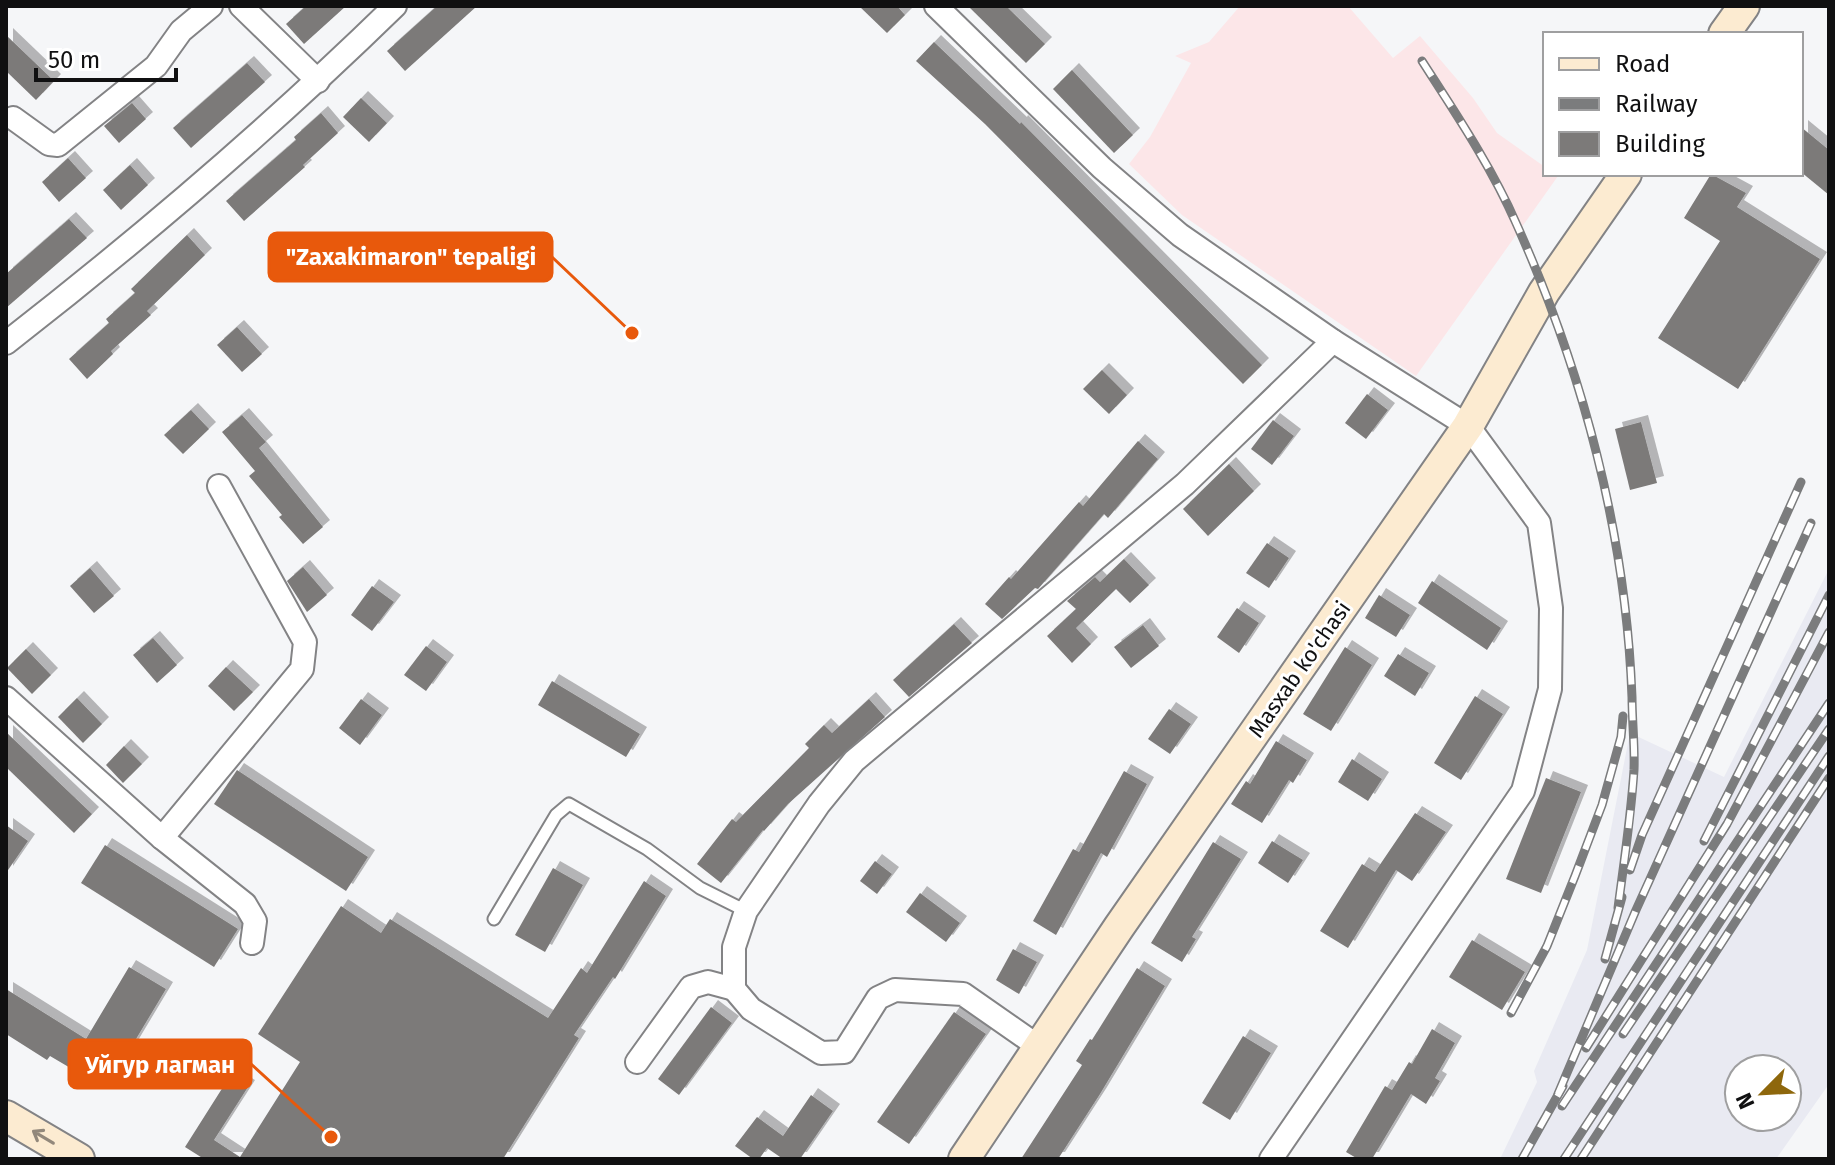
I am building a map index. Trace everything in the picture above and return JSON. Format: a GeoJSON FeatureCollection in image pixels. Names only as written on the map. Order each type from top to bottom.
{"type":"FeatureCollection","features":[{"type":"Feature","properties":{"kind":"main road"},"geometry":{"type":"LineString","coordinates":[[1725,32],[1744,6]]}},
{"type":"Feature","properties":{"kind":"main road","name":"Masxab ko'chasi"},"geometry":{"type":"LineString","coordinates":[[964,1159],[1119,927],[1468,426],[1544,292],[1625,176]]}},
{"type":"Feature","properties":{"kind":"main road"},"geometry":{"type":"LineString","coordinates":[[6,1116],[79,1159]]}},
{"type":"Feature","properties":{"kind":"street"},"geometry":{"type":"LineString","coordinates":[[8,116],[49,144],[58,145],[156,66],[181,31],[211,6]]}},
{"type":"Feature","properties":{"kind":"street"},"geometry":{"type":"LineString","coordinates":[[241,6],[318,81]]}},
{"type":"Feature","properties":{"kind":"street"},"geometry":{"type":"LineString","coordinates":[[6,343],[99,270],[318,81],[395,6]]}},
{"type":"Feature","properties":{"kind":"street"},"geometry":{"type":"LineString","coordinates":[[936,6],[1102,168],[1180,235],[1333,341],[1468,426],[1539,523],[1551,608],[1550,689],[1523,791],[1271,1159]]}},
{"type":"Feature","properties":{"kind":"street"},"geometry":{"type":"LineString","coordinates":[[734,989],[734,947],[746,911],[819,804],[854,761],[1185,484],[1333,341]]}},
{"type":"Feature","properties":{"kind":"street"},"geometry":{"type":"LineString","coordinates":[[162,838],[302,669],[305,642],[219,486]]}},
{"type":"Feature","properties":{"kind":"street"},"geometry":{"type":"LineString","coordinates":[[6,698],[162,838],[245,904],[255,921],[252,943]]}},
{"type":"Feature","properties":{"kind":"street"},"geometry":{"type":"LineString","coordinates":[[637,1062],[691,987],[708,982],[734,989],[751,1009],[821,1053],[844,1052],[878,998],[895,990],[963,994],[1039,1047]]}},
{"type":"Feature","properties":{"kind":"lane"},"geometry":{"type":"LineString","coordinates":[[494,919],[556,815],[569,804],[647,849],[700,888],[746,911]]}},
{"type":"Feature","properties":{"kind":"shaded area"},"geometry":{"type":"Polygon","coordinates":[[[1240,6],[1348,6],[1393,58],[1420,36],[1473,98],[1497,133],[1543,166],[1543,176],[1558,176],[1416,376],[1182,215],[1129,164],[1150,137],[1191,63],[1175,56],[1209,42],[1240,6]]]}},
{"type":"Feature","properties":{"kind":"shaded area"},"geometry":{"type":"Polygon","coordinates":[[[1829,569],[1829,1084],[1803,1121],[1803,1053],[1723,1053],[1723,1133],[1794,1133],[1776,1159],[1500,1159],[1537,1082],[1534,1071],[1587,950],[1630,733],[1724,777],[1829,569]]]}},
{"type":"Feature","properties":{"kind":"building"},"geometry":{"type":"Polygon","coordinates":[[[306,6],[346,6],[304,44],[286,24],[306,6]]]}},
{"type":"Feature","properties":{"kind":"building"},"geometry":{"type":"Polygon","coordinates":[[[437,6],[477,6],[405,71],[387,51],[437,6]]]}},
{"type":"Feature","properties":{"kind":"building"},"geometry":{"type":"Polygon","coordinates":[[[859,6],[897,6],[905,15],[887,33],[859,6]]]}},
{"type":"Feature","properties":{"kind":"building"},"geometry":{"type":"Polygon","coordinates":[[[968,6],[1006,6],[1045,44],[1026,63],[968,6]]]}},
{"type":"Feature","properties":{"kind":"building"},"geometry":{"type":"Polygon","coordinates":[[[6,35],[54,81],[36,100],[6,71],[6,35]]]}},
{"type":"Feature","properties":{"kind":"building"},"geometry":{"type":"Polygon","coordinates":[[[934,42],[1021,122],[1262,365],[1243,384],[985,124],[916,61],[934,42]]]}},
{"type":"Feature","properties":{"kind":"building"},"geometry":{"type":"Polygon","coordinates":[[[247,63],[265,82],[191,148],[173,128],[247,63]]]}},
{"type":"Feature","properties":{"kind":"building"},"geometry":{"type":"Polygon","coordinates":[[[1072,70],[1133,135],[1114,153],[1053,89],[1072,70]]]}},
{"type":"Feature","properties":{"kind":"building"},"geometry":{"type":"Polygon","coordinates":[[[361,98],[387,123],[369,142],[343,117],[361,98]]]}},
{"type":"Feature","properties":{"kind":"building"},"geometry":{"type":"Polygon","coordinates":[[[132,103],[146,119],[119,143],[104,126],[132,103]]]}},
{"type":"Feature","properties":{"kind":"building"},"geometry":{"type":"Polygon","coordinates":[[[321,113],[338,133],[244,221],[226,201],[296,140],[294,137],[321,113]]]}},
{"type":"Feature","properties":{"kind":"building"},"geometry":{"type":"Polygon","coordinates":[[[1803,129],[1829,150],[1829,195],[1803,174],[1803,129]]]}},
{"type":"Feature","properties":{"kind":"building"},"geometry":{"type":"Polygon","coordinates":[[[68,158],[86,178],[59,202],[42,182],[68,158]]]}},
{"type":"Feature","properties":{"kind":"building"},"geometry":{"type":"Polygon","coordinates":[[[130,165],[148,185],[121,210],[103,190],[130,165]]]}},
{"type":"Feature","properties":{"kind":"building"},"geometry":{"type":"Polygon","coordinates":[[[1710,176],[1715,176],[1746,193],[1737,207],[1820,259],[1738,389],[1658,338],[1720,241],[1684,218],[1710,176]]]}},
{"type":"Feature","properties":{"kind":"building"},"geometry":{"type":"Polygon","coordinates":[[[69,219],[87,238],[6,308],[6,274],[69,219]]]}},
{"type":"Feature","properties":{"kind":"building"},"geometry":{"type":"Polygon","coordinates":[[[187,235],[205,255],[147,311],[151,315],[111,351],[113,354],[87,379],[69,359],[109,323],[106,319],[135,293],[131,289],[187,235]]]}},
{"type":"Feature","properties":{"kind":"building"},"geometry":{"type":"Polygon","coordinates":[[[237,327],[262,354],[242,372],[217,345],[237,327]]]}},
{"type":"Feature","properties":{"kind":"building"},"geometry":{"type":"Polygon","coordinates":[[[1102,370],[1127,395],[1109,414],[1083,389],[1102,370]]]}},
{"type":"Feature","properties":{"kind":"building"},"geometry":{"type":"Polygon","coordinates":[[[1367,394],[1388,410],[1366,439],[1345,423],[1367,394]]]}},
{"type":"Feature","properties":{"kind":"building"},"geometry":{"type":"Polygon","coordinates":[[[191,410],[209,429],[183,454],[164,435],[191,410]]]}},
{"type":"Feature","properties":{"kind":"building"},"geometry":{"type":"Polygon","coordinates":[[[242,415],[266,442],[259,448],[323,527],[303,544],[249,476],[255,471],[222,432],[242,415]]]}},
{"type":"Feature","properties":{"kind":"building"},"geometry":{"type":"Polygon","coordinates":[[[1273,420],[1294,436],[1272,465],[1251,449],[1273,420]]]}},
{"type":"Feature","properties":{"kind":"building"},"geometry":{"type":"Polygon","coordinates":[[[1641,422],[1657,483],[1630,490],[1615,429],[1641,422]]]}},
{"type":"Feature","properties":{"kind":"building"},"geometry":{"type":"Polygon","coordinates":[[[1138,441],[1158,459],[1108,518],[1104,514],[1038,589],[1035,588],[1002,619],[985,604],[1079,502],[1083,506],[1138,441]]]}},
{"type":"Feature","properties":{"kind":"building"},"geometry":{"type":"Polygon","coordinates":[[[1229,464],[1254,491],[1208,536],[1183,509],[1229,464]]]}},
{"type":"Feature","properties":{"kind":"building"},"geometry":{"type":"Polygon","coordinates":[[[1267,543],[1289,558],[1269,588],[1246,573],[1267,543]]]}},
{"type":"Feature","properties":{"kind":"building"},"geometry":{"type":"Polygon","coordinates":[[[1124,559],[1149,585],[1130,603],[1116,589],[1076,628],[1091,644],[1072,663],[1047,636],[1076,609],[1067,601],[1095,577],[1100,582],[1124,559]]]}},
{"type":"Feature","properties":{"kind":"building"},"geometry":{"type":"Polygon","coordinates":[[[303,567],[327,595],[307,612],[287,581],[303,567]]]}},
{"type":"Feature","properties":{"kind":"building"},"geometry":{"type":"Polygon","coordinates":[[[90,568],[114,596],[94,613],[70,586],[90,568]]]}},
{"type":"Feature","properties":{"kind":"building"},"geometry":{"type":"Polygon","coordinates":[[[1432,581],[1501,628],[1487,650],[1418,603],[1432,581]]]}},
{"type":"Feature","properties":{"kind":"building"},"geometry":{"type":"Polygon","coordinates":[[[372,586],[394,602],[372,631],[351,615],[372,586]]]}},
{"type":"Feature","properties":{"kind":"building"},"geometry":{"type":"Polygon","coordinates":[[[1379,595],[1410,615],[1396,637],[1365,618],[1379,595]]]}},
{"type":"Feature","properties":{"kind":"building"},"geometry":{"type":"Polygon","coordinates":[[[1237,608],[1259,623],[1239,653],[1217,637],[1237,608]]]}},
{"type":"Feature","properties":{"kind":"building"},"geometry":{"type":"Polygon","coordinates":[[[954,624],[972,643],[909,697],[893,680],[954,624]]]}},
{"type":"Feature","properties":{"kind":"building"},"geometry":{"type":"Polygon","coordinates":[[[1143,625],[1159,646],[1131,668],[1114,647],[1143,625]]]}},
{"type":"Feature","properties":{"kind":"building"},"geometry":{"type":"Polygon","coordinates":[[[153,638],[177,665],[157,683],[133,655],[153,638]]]}},
{"type":"Feature","properties":{"kind":"building"},"geometry":{"type":"Polygon","coordinates":[[[426,646],[447,662],[426,691],[404,675],[426,646]]]}},
{"type":"Feature","properties":{"kind":"building"},"geometry":{"type":"Polygon","coordinates":[[[1345,647],[1372,665],[1331,731],[1303,714],[1345,647]]]}},
{"type":"Feature","properties":{"kind":"building"},"geometry":{"type":"Polygon","coordinates":[[[26,649],[51,675],[32,694],[7,668],[26,649]]]}},
{"type":"Feature","properties":{"kind":"building"},"geometry":{"type":"Polygon","coordinates":[[[1398,654],[1429,673],[1415,696],[1384,676],[1398,654]]]}},
{"type":"Feature","properties":{"kind":"building"},"geometry":{"type":"Polygon","coordinates":[[[226,667],[253,692],[234,711],[208,686],[226,667]]]}},
{"type":"Feature","properties":{"kind":"building"},"geometry":{"type":"Polygon","coordinates":[[[552,681],[640,734],[626,757],[538,705],[552,681]]]}},
{"type":"Feature","properties":{"kind":"building"},"geometry":{"type":"Polygon","coordinates":[[[1475,696],[1503,714],[1461,780],[1434,763],[1475,696]]]}},
{"type":"Feature","properties":{"kind":"building"},"geometry":{"type":"Polygon","coordinates":[[[77,698],[102,724],[83,743],[58,717],[77,698]]]}},
{"type":"Feature","properties":{"kind":"building"},"geometry":{"type":"Polygon","coordinates":[[[361,699],[382,715],[360,745],[339,728],[361,699]]]}},
{"type":"Feature","properties":{"kind":"building"},"geometry":{"type":"Polygon","coordinates":[[[869,699],[885,717],[788,804],[721,883],[697,864],[732,819],[736,822],[809,748],[805,744],[824,725],[832,733],[869,699]]]}},
{"type":"Feature","properties":{"kind":"building"},"geometry":{"type":"Polygon","coordinates":[[[1169,709],[1191,724],[1170,754],[1148,739],[1169,709]]]}},
{"type":"Feature","properties":{"kind":"building"},"geometry":{"type":"Polygon","coordinates":[[[6,732],[92,814],[74,833],[6,767],[6,732]]]}},
{"type":"Feature","properties":{"kind":"building"},"geometry":{"type":"Polygon","coordinates":[[[1276,741],[1307,760],[1293,783],[1289,780],[1262,823],[1231,804],[1246,781],[1250,784],[1276,741]]]}},
{"type":"Feature","properties":{"kind":"building"},"geometry":{"type":"Polygon","coordinates":[[[124,746],[142,764],[123,783],[106,765],[124,746]]]}},
{"type":"Feature","properties":{"kind":"building"},"geometry":{"type":"Polygon","coordinates":[[[1352,759],[1382,779],[1368,801],[1338,782],[1352,759]]]}},
{"type":"Feature","properties":{"kind":"building"},"geometry":{"type":"Polygon","coordinates":[[[237,770],[368,857],[346,891],[214,804],[237,770]]]}},
{"type":"Feature","properties":{"kind":"building"},"geometry":{"type":"Polygon","coordinates":[[[1124,771],[1147,784],[1107,857],[1101,853],[1056,935],[1033,921],[1073,849],[1079,852],[1124,771]]]}},
{"type":"Feature","properties":{"kind":"building"},"geometry":{"type":"Polygon","coordinates":[[[1546,778],[1581,792],[1541,893],[1506,879],[1546,778]]]}},
{"type":"Feature","properties":{"kind":"building"},"geometry":{"type":"Polygon","coordinates":[[[1415,813],[1446,832],[1412,881],[1396,870],[1348,948],[1320,931],[1362,864],[1375,872],[1415,813]]]}},
{"type":"Feature","properties":{"kind":"building"},"geometry":{"type":"Polygon","coordinates":[[[6,825],[28,841],[6,873],[6,825]]]}},
{"type":"Feature","properties":{"kind":"building"},"geometry":{"type":"Polygon","coordinates":[[[1272,841],[1303,860],[1288,883],[1258,863],[1272,841]]]}},
{"type":"Feature","properties":{"kind":"building"},"geometry":{"type":"Polygon","coordinates":[[[1213,842],[1241,859],[1192,937],[1196,939],[1182,962],[1151,943],[1213,842]]]}},
{"type":"Feature","properties":{"kind":"building"},"geometry":{"type":"Polygon","coordinates":[[[105,845],[238,929],[214,967],[81,883],[105,845]]]}},
{"type":"Feature","properties":{"kind":"building"},"geometry":{"type":"Polygon","coordinates":[[[875,861],[892,874],[877,894],[860,881],[875,861]]]}},
{"type":"Feature","properties":{"kind":"building"},"geometry":{"type":"Polygon","coordinates":[[[553,868],[583,885],[545,952],[515,935],[553,868]]]}},
{"type":"Feature","properties":{"kind":"building"},"geometry":{"type":"Polygon","coordinates":[[[644,881],[666,896],[615,979],[613,977],[574,1035],[579,1038],[503,1159],[204,1159],[185,1147],[230,1076],[248,1087],[214,1140],[240,1157],[300,1062],[258,1034],[341,906],[381,933],[390,919],[548,1018],[581,968],[587,973],[644,881]]]}},
{"type":"Feature","properties":{"kind":"building"},"geometry":{"type":"Polygon","coordinates":[[[920,893],[960,923],[946,942],[906,912],[920,893]]]}},
{"type":"Feature","properties":{"kind":"building"},"geometry":{"type":"Polygon","coordinates":[[[1472,940],[1525,972],[1502,1010],[1449,977],[1472,940]]]}},
{"type":"Feature","properties":{"kind":"building"},"geometry":{"type":"Polygon","coordinates":[[[1013,949],[1037,962],[1019,994],[996,980],[1013,949]]]}},
{"type":"Feature","properties":{"kind":"building"},"geometry":{"type":"Polygon","coordinates":[[[129,967],[166,989],[106,1089],[50,1056],[47,1060],[6,1034],[6,989],[86,1039],[129,967]]]}},
{"type":"Feature","properties":{"kind":"building"},"geometry":{"type":"Polygon","coordinates":[[[1137,968],[1165,986],[1100,1094],[1058,1159],[1021,1159],[1082,1065],[1076,1061],[1137,968]]]}},
{"type":"Feature","properties":{"kind":"building"},"geometry":{"type":"Polygon","coordinates":[[[711,1007],[732,1023],[679,1095],[658,1079],[711,1007]]]}},
{"type":"Feature","properties":{"kind":"building"},"geometry":{"type":"Polygon","coordinates":[[[954,1012],[986,1034],[909,1144],[877,1122],[954,1012]]]}},
{"type":"Feature","properties":{"kind":"building"},"geometry":{"type":"Polygon","coordinates":[[[1432,1029],[1455,1043],[1435,1078],[1440,1081],[1426,1104],[1411,1094],[1372,1159],[1358,1159],[1346,1152],[1385,1086],[1392,1090],[1409,1062],[1412,1064],[1432,1029]]]}},
{"type":"Feature","properties":{"kind":"building"},"geometry":{"type":"Polygon","coordinates":[[[1243,1036],[1271,1053],[1230,1120],[1202,1103],[1243,1036]]]}},
{"type":"Feature","properties":{"kind":"building"},"geometry":{"type":"Polygon","coordinates":[[[811,1095],[833,1111],[800,1159],[783,1159],[767,1148],[759,1159],[753,1159],[735,1146],[757,1117],[783,1136],[811,1095]]]}},
{"type":"Feature","properties":{"kind":"railway"},"geometry":{"type":"LineString","coordinates":[[1422,61],[1484,161],[1516,223],[1562,337],[1597,455],[1621,575],[1632,697],[1634,770],[1618,908]]}},
{"type":"Feature","properties":{"kind":"railway"},"geometry":{"type":"LineString","coordinates":[[1630,870],[1642,835],[1801,482]]}},
{"type":"Feature","properties":{"kind":"railway"},"geometry":{"type":"LineString","coordinates":[[1558,1094],[1636,910],[1811,523]]}},
{"type":"Feature","properties":{"kind":"railway"},"geometry":{"type":"LineString","coordinates":[[1704,841],[1829,595]]}},
{"type":"Feature","properties":{"kind":"railway"},"geometry":{"type":"LineString","coordinates":[[1586,1048],[1727,824],[1829,632]]}},
{"type":"Feature","properties":{"kind":"railway"},"geometry":{"type":"LineString","coordinates":[[1562,1106],[1829,703]]}},
{"type":"Feature","properties":{"kind":"railway"},"geometry":{"type":"LineString","coordinates":[[1511,1013],[1547,946],[1602,805],[1621,737],[1623,716]]}},
{"type":"Feature","properties":{"kind":"railway"},"geometry":{"type":"LineString","coordinates":[[1623,1034],[1829,729]]}},
{"type":"Feature","properties":{"kind":"railway"},"geometry":{"type":"LineString","coordinates":[[1564,1159],[1829,756]]}},
{"type":"Feature","properties":{"kind":"railway"},"geometry":{"type":"LineString","coordinates":[[1581,1159],[1829,778]]}},
{"type":"Feature","properties":{"kind":"railway"},"geometry":{"type":"LineString","coordinates":[[1605,959],[1622,897]]}},
{"type":"Feature","properties":{"kind":"railway"},"geometry":{"type":"LineString","coordinates":[[1522,1159],[1563,1086]]}},
{"type":"Feature","properties":{"kind":"place","name":"\"Zaxakimaron\" tepaligi"},"geometry":{"type":"Point","coordinates":[632,333]}},
{"type":"Feature","properties":{"kind":"place","name":"Уйгур лагман"},"geometry":{"type":"Point","coordinates":[331,1137]}}]}
